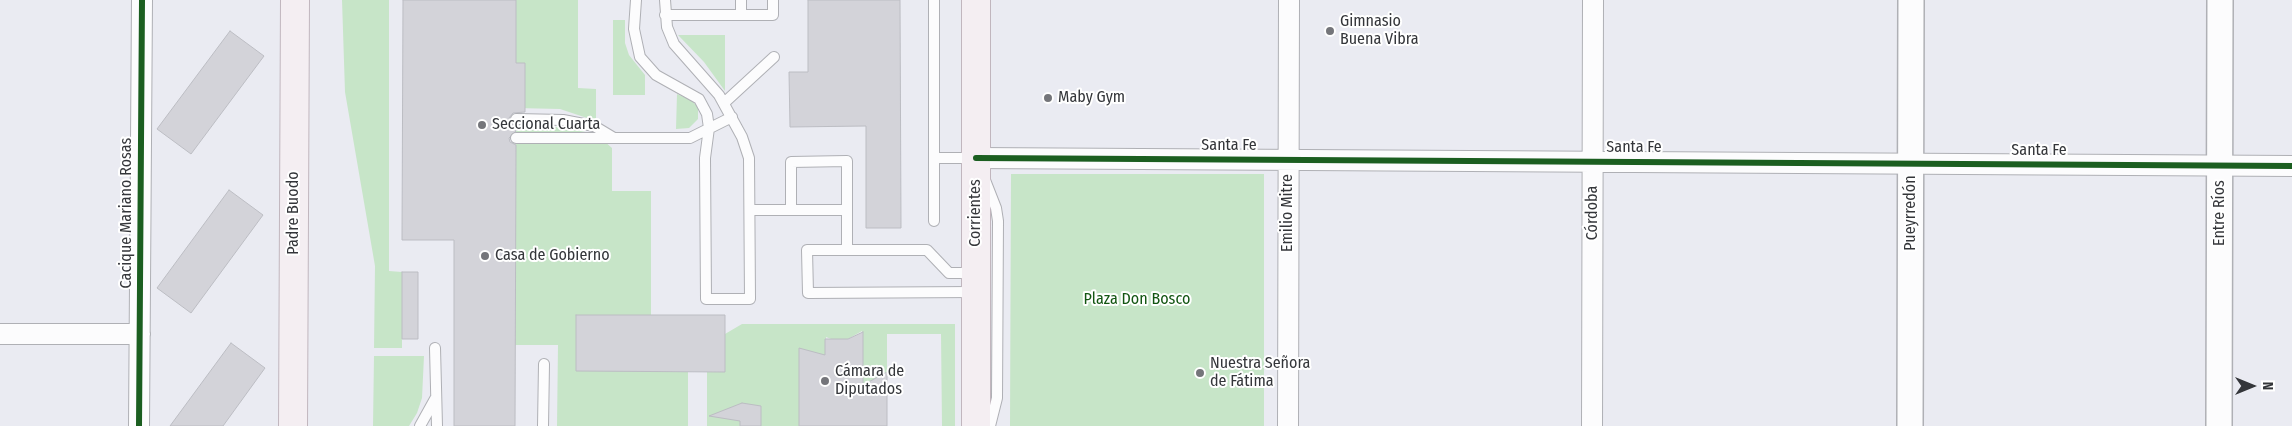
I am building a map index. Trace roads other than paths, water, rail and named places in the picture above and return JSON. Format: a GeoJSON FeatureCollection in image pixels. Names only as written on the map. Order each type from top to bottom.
{"type":"FeatureCollection","features":[{"type":"Feature","properties":{"kind":"main road","name":"Padre Buodo"},"geometry":{"type":"LineString","coordinates":[[293,426],[295,0]]}},
{"type":"Feature","properties":{"kind":"main road","name":"Corrientes"},"geometry":{"type":"LineString","coordinates":[[976,0],[976,426]]}},
{"type":"Feature","properties":{"kind":"street","name":"Cacique Mariano Rosas"},"geometry":{"type":"LineString","coordinates":[[139,426],[142,0]]}},
{"type":"Feature","properties":{"kind":"street","name":"Emilio Mitre"},"geometry":{"type":"LineString","coordinates":[[1288,426],[1289,0]]}},
{"type":"Feature","properties":{"kind":"street","name":"Córdoba"},"geometry":{"type":"LineString","coordinates":[[1592,426],[1593,0]]}},
{"type":"Feature","properties":{"kind":"street","name":"Pueyrredón"},"geometry":{"type":"LineString","coordinates":[[1910,426],[1911,0]]}},
{"type":"Feature","properties":{"kind":"street","name":"Entre Ríos"},"geometry":{"type":"LineString","coordinates":[[2219,426],[2220,0]]}},
{"type":"Feature","properties":{"kind":"street","name":"Santa Fe"},"geometry":{"type":"LineString","coordinates":[[976,158],[2292,166]]}},
{"type":"Feature","properties":{"kind":"street"},"geometry":{"type":"LineString","coordinates":[[0,334],[140,334]]}},
{"type":"Feature","properties":{"kind":"lane"},"geometry":{"type":"LineString","coordinates":[[636,0],[634,30],[640,56],[656,76],[699,99],[707,114],[709,128],[706,158],[706,299],[750,299],[751,210],[749,158],[724,102],[674,44],[667,27],[665,0]]}},
{"type":"Feature","properties":{"kind":"lane"},"geometry":{"type":"LineString","coordinates":[[741,0],[741,15]]}},
{"type":"Feature","properties":{"kind":"lane"},"geometry":{"type":"LineString","coordinates":[[665,15],[773,15],[772,0]]}},
{"type":"Feature","properties":{"kind":"lane"},"geometry":{"type":"LineString","coordinates":[[934,0],[934,221]]}},
{"type":"Feature","properties":{"kind":"lane"},"geometry":{"type":"LineString","coordinates":[[724,102],[774,56]]}},
{"type":"Feature","properties":{"kind":"lane"},"geometry":{"type":"LineString","coordinates":[[516,138],[690,138],[732,117]]}},
{"type":"Feature","properties":{"kind":"lane"},"geometry":{"type":"LineString","coordinates":[[516,119],[563,120],[594,126],[615,138]]}},
{"type":"Feature","properties":{"kind":"lane"},"geometry":{"type":"LineString","coordinates":[[934,158],[976,158],[996,208],[998,222],[997,398],[990,426]]}},
{"type":"Feature","properties":{"kind":"lane"},"geometry":{"type":"LineString","coordinates":[[791,210],[791,162],[847,161],[847,250]]}},
{"type":"Feature","properties":{"kind":"lane"},"geometry":{"type":"LineString","coordinates":[[751,210],[847,210]]}},
{"type":"Feature","properties":{"kind":"lane"},"geometry":{"type":"LineString","coordinates":[[807,250],[927,250],[949,274],[976,283],[808,293],[807,250]]}},
{"type":"Feature","properties":{"kind":"lane"},"geometry":{"type":"LineString","coordinates":[[435,348],[436,426]]}},
{"type":"Feature","properties":{"kind":"lane"},"geometry":{"type":"LineString","coordinates":[[543,426],[544,364]]}},
{"type":"Feature","properties":{"kind":"lane"},"geometry":{"type":"LineString","coordinates":[[420,426],[435,398]]}},
{"type":"Feature","properties":{"kind":"place","name":"Gimnasio Buena Vibra"},"geometry":{"type":"Point","coordinates":[1330,31]}},
{"type":"Feature","properties":{"kind":"place","name":"Maby Gym"},"geometry":{"type":"Point","coordinates":[1048,98]}},
{"type":"Feature","properties":{"kind":"place","name":"Seccional Cuarta"},"geometry":{"type":"Point","coordinates":[482,125]}},
{"type":"Feature","properties":{"kind":"place","name":"Casa de Gobierno"},"geometry":{"type":"Point","coordinates":[485,256]}},
{"type":"Feature","properties":{"kind":"place","name":"Nuestra Señora de Fátima"},"geometry":{"type":"Point","coordinates":[1200,373]}},
{"type":"Feature","properties":{"kind":"place","name":"Cámara de Diputados"},"geometry":{"type":"Point","coordinates":[825,381]}},
{"type":"Feature","properties":{"kind":"park label","name":"Plaza Don Bosco"},"geometry":{"type":"Point","coordinates":[1137,300]}}]}
